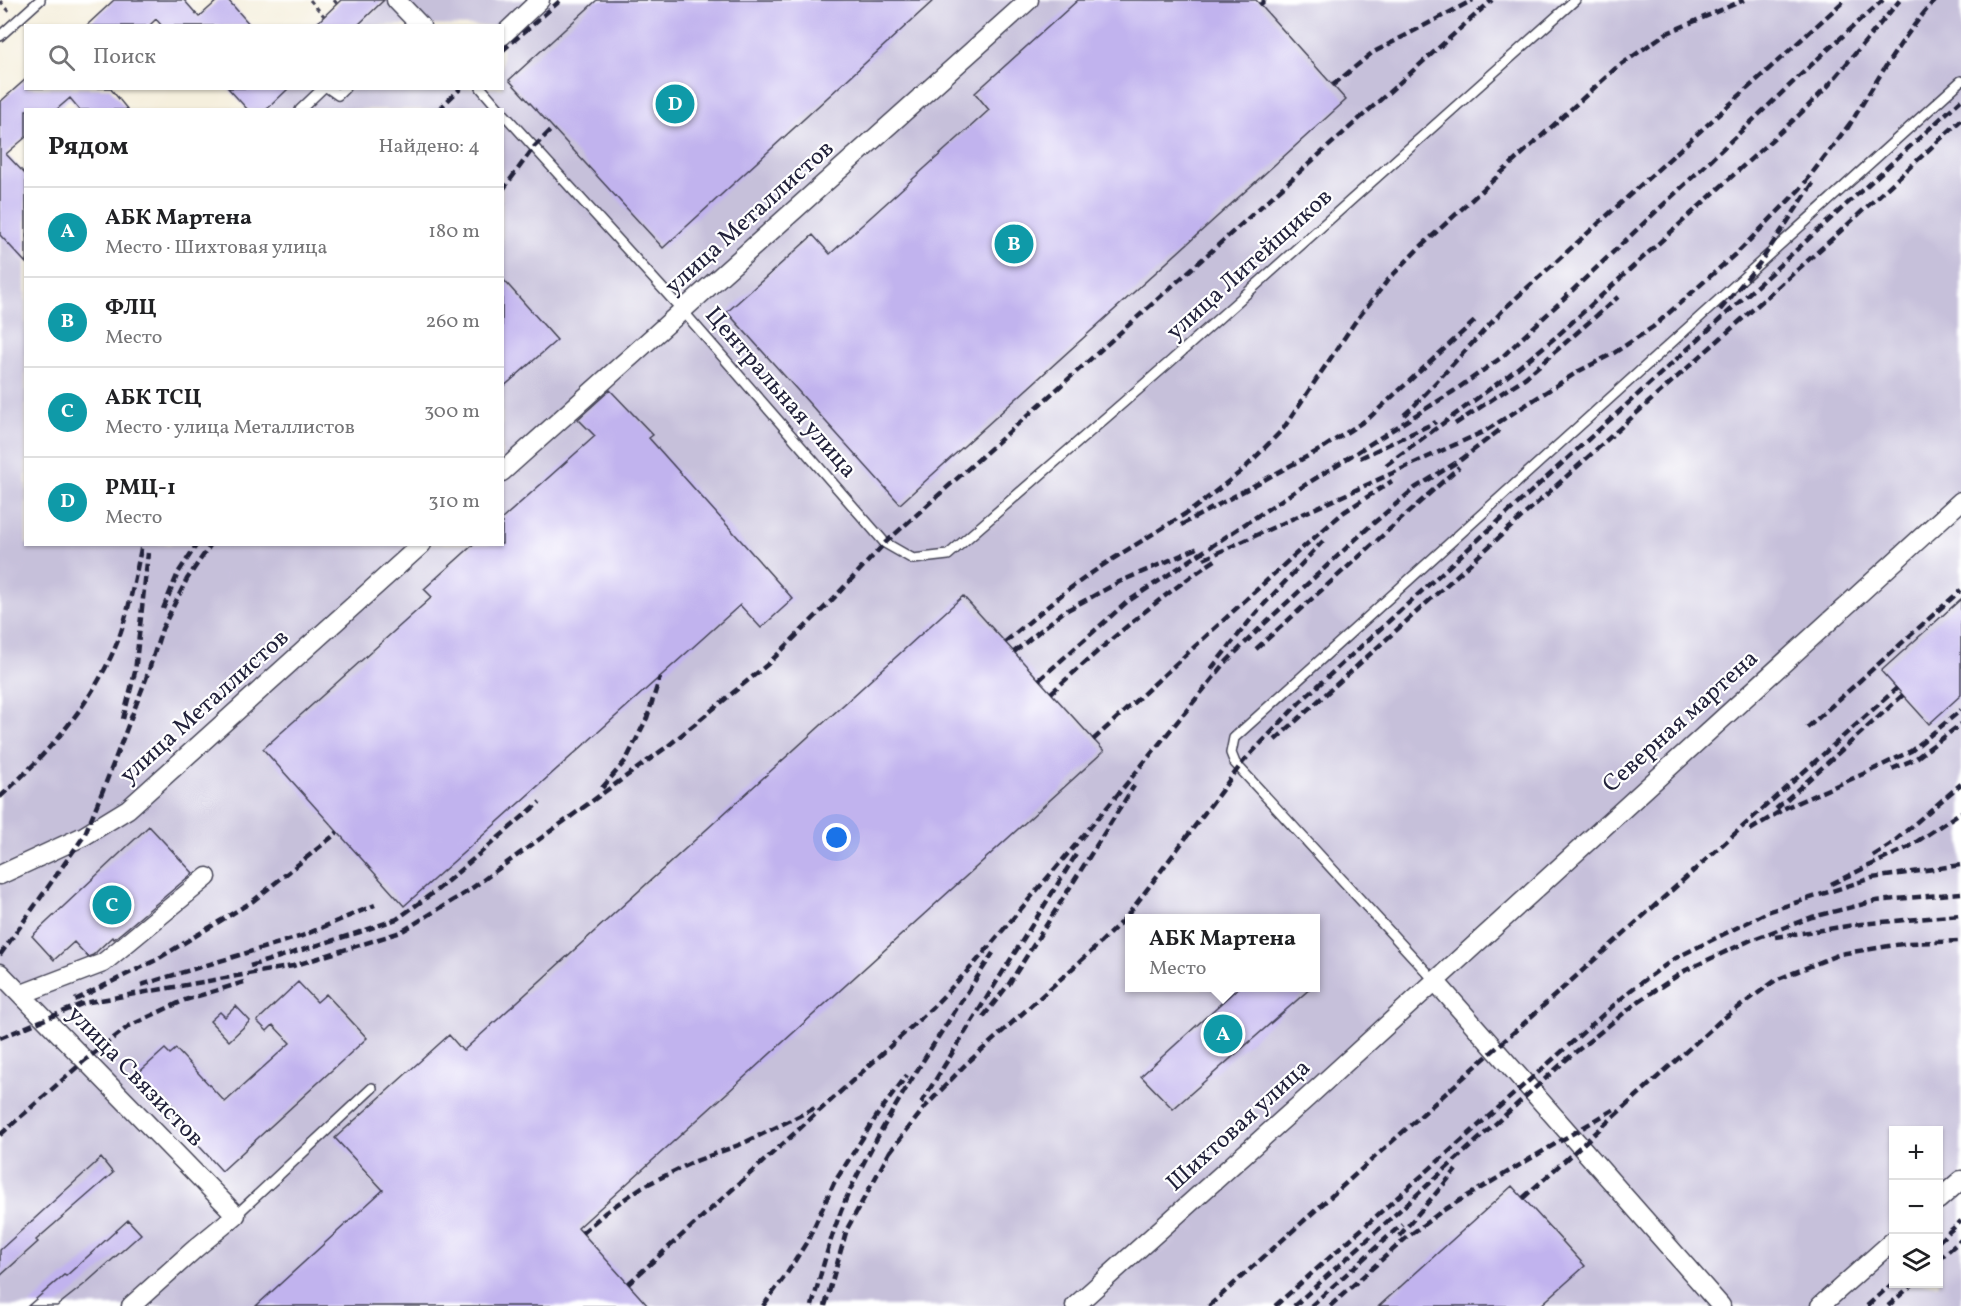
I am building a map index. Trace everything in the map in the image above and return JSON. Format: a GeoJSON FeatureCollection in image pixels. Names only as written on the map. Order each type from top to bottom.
{"type":"FeatureCollection","features":[{"type":"Feature","properties":{"kind":"street"},"geometry":{"type":"LineString","coordinates":[[396,0],[418,24]]}},
{"type":"Feature","properties":{"kind":"street"},"geometry":{"type":"LineString","coordinates":[[504,34],[540,0]]}},
{"type":"Feature","properties":{"kind":"street","name":"улица Металлистов"},"geometry":{"type":"LineString","coordinates":[[504,470],[1029,0]]}},
{"type":"Feature","properties":{"kind":"street","name":"Северная мартена"},"geometry":{"type":"LineString","coordinates":[[1435,981],[1961,501]]}},
{"type":"Feature","properties":{"kind":"street","name":"улица Металлистов"},"geometry":{"type":"LineString","coordinates":[[0,875],[84,836],[128,809],[420,546]]}},
{"type":"Feature","properties":{"kind":"street"},"geometry":{"type":"LineString","coordinates":[[22,994],[103,963],[207,877]]}},
{"type":"Feature","properties":{"kind":"street","name":"улица Связистов"},"geometry":{"type":"LineString","coordinates":[[0,973],[236,1215]]}},
{"type":"Feature","properties":{"kind":"street"},"geometry":{"type":"LineString","coordinates":[[1435,981],[1721,1306]]}},
{"type":"Feature","properties":{"kind":"street","name":"Шихтовая улица"},"geometry":{"type":"LineString","coordinates":[[1075,1306],[1435,981]]}},
{"type":"Feature","properties":{"kind":"street"},"geometry":{"type":"LineString","coordinates":[[1943,1196],[1961,1180]]}},
{"type":"Feature","properties":{"kind":"street"},"geometry":{"type":"LineString","coordinates":[[131,1306],[236,1215]]}},
{"type":"Feature","properties":{"kind":"street"},"geometry":{"type":"LineString","coordinates":[[1820,1306],[1889,1244]]}},
{"type":"Feature","properties":{"kind":"lane"},"geometry":{"type":"LineString","coordinates":[[0,36],[40,0]]}},
{"type":"Feature","properties":{"kind":"lane","name":"улица Литейщиков"},"geometry":{"type":"LineString","coordinates":[[948,555],[1171,362],[1575,0]]}},
{"type":"Feature","properties":{"kind":"lane"},"geometry":{"type":"LineString","coordinates":[[1435,981],[1235,763],[1232,753],[1234,738],[1961,81]]}},
{"type":"Feature","properties":{"kind":"lane"},"geometry":{"type":"LineString","coordinates":[[302,108],[321,90]]}},
{"type":"Feature","properties":{"kind":"lane"},"geometry":{"type":"LineString","coordinates":[[331,90],[338,95],[343,90]]}},
{"type":"Feature","properties":{"kind":"lane","name":"Центральная улица"},"geometry":{"type":"LineString","coordinates":[[483,90],[498,108]]}},
{"type":"Feature","properties":{"kind":"lane","name":"Центральная улица"},"geometry":{"type":"LineString","coordinates":[[504,114],[682,310],[885,543],[913,559],[948,555]]}},
{"type":"Feature","properties":{"kind":"lane"},"geometry":{"type":"LineString","coordinates":[[236,1215],[372,1088]]}},
{"type":"Feature","properties":{"kind":"path"},"geometry":{"type":"LineString","coordinates":[[310,0],[324,16]]}},
{"type":"Feature","properties":{"kind":"shaded area"},"geometry":{"type":"Polygon","coordinates":[[[387,0],[1961,0],[1961,1306],[0,1306],[0,235],[24,262],[24,546],[504,546],[504,108],[267,108],[288,90],[504,90],[504,24],[360,24],[387,0]]]}},
{"type":"Feature","properties":{"kind":"building"},"geometry":{"type":"Polygon","coordinates":[[[114,0],[184,0],[199,17],[218,0],[228,0],[249,24],[160,24],[156,19],[151,24],[88,24],[114,0]]]}},
{"type":"Feature","properties":{"kind":"building"},"geometry":{"type":"Polygon","coordinates":[[[341,0],[384,0],[359,24],[316,24],[341,0]]]}},
{"type":"Feature","properties":{"kind":"building"},"geometry":{"type":"Polygon","coordinates":[[[597,0],[934,0],[663,248],[509,80],[597,0]]]}},
{"type":"Feature","properties":{"kind":"building"},"geometry":{"type":"Polygon","coordinates":[[[1078,0],[1256,0],[1346,100],[900,504],[727,312],[813,235],[830,254],[989,110],[975,93],[1078,0]]]}},
{"type":"Feature","properties":{"kind":"building"},"geometry":{"type":"Polygon","coordinates":[[[24,81],[24,90],[112,90],[126,108],[78,108],[70,98],[58,108],[24,108],[24,139],[6,154],[24,173],[24,261],[0,235],[0,102],[24,81]]]}},
{"type":"Feature","properties":{"kind":"building"},"geometry":{"type":"Polygon","coordinates":[[[230,90],[287,90],[268,108],[246,108],[230,90]]]}},
{"type":"Feature","properties":{"kind":"building"},"geometry":{"type":"Polygon","coordinates":[[[504,280],[557,340],[504,386],[504,280]]]}},
{"type":"Feature","properties":{"kind":"building"},"geometry":{"type":"Polygon","coordinates":[[[610,390],[653,435],[649,438],[793,599],[761,628],[740,605],[404,906],[263,749],[432,597],[424,589],[472,546],[504,546],[504,517],[595,436],[578,419],[610,390]]]}},
{"type":"Feature","properties":{"kind":"building"},"geometry":{"type":"Polygon","coordinates":[[[963,596],[1104,751],[578,1228],[648,1306],[256,1306],[383,1190],[335,1138],[449,1035],[463,1051],[963,596]]]}},
{"type":"Feature","properties":{"kind":"building"},"geometry":{"type":"Polygon","coordinates":[[[1961,599],[1961,695],[1929,724],[1881,671],[1961,599]]]}},
{"type":"Feature","properties":{"kind":"building"},"geometry":{"type":"Polygon","coordinates":[[[149,826],[193,873],[114,939],[112,937],[93,955],[88,957],[74,942],[54,960],[32,936],[149,826]]]}},
{"type":"Feature","properties":{"kind":"building"},"geometry":{"type":"Polygon","coordinates":[[[298,982],[317,1002],[326,994],[367,1038],[222,1171],[189,1135],[194,1130],[163,1095],[158,1100],[136,1075],[165,1049],[170,1054],[176,1049],[225,1102],[290,1043],[273,1025],[267,1031],[257,1021],[298,982]]]}},
{"type":"Feature","properties":{"kind":"building"},"geometry":{"type":"Polygon","coordinates":[[[1233,992],[1306,992],[1173,1109],[1141,1076],[1233,992]]]}},
{"type":"Feature","properties":{"kind":"building"},"geometry":{"type":"Polygon","coordinates":[[[236,1006],[250,1021],[229,1041],[210,1021],[220,1012],[225,1017],[236,1006]]]}},
{"type":"Feature","properties":{"kind":"building"},"geometry":{"type":"Polygon","coordinates":[[[101,1158],[113,1173],[36,1240],[38,1242],[0,1276],[0,1250],[101,1158]]]}},
{"type":"Feature","properties":{"kind":"building"},"geometry":{"type":"Polygon","coordinates":[[[1512,1186],[1585,1266],[1540,1306],[1379,1306],[1512,1186]]]}},
{"type":"Feature","properties":{"kind":"building"},"geometry":{"type":"Polygon","coordinates":[[[128,1220],[141,1234],[86,1283],[57,1306],[28,1306],[64,1275],[66,1276],[128,1220]]]}},
{"type":"Feature","properties":{"kind":"railway"},"geometry":{"type":"LineString","coordinates":[[504,49],[561,0]]}},
{"type":"Feature","properties":{"kind":"railway"},"geometry":{"type":"LineString","coordinates":[[1260,5],[1265,0]]}},
{"type":"Feature","properties":{"kind":"railway"},"geometry":{"type":"LineString","coordinates":[[1333,85],[1372,53],[1473,0]]}},
{"type":"Feature","properties":{"kind":"railway"},"geometry":{"type":"LineString","coordinates":[[0,1038],[84,1003],[293,966],[401,932],[468,891],[668,746],[768,664],[885,543],[1492,0]]}},
{"type":"Feature","properties":{"kind":"railway"},"geometry":{"type":"LineString","coordinates":[[1005,642],[1065,592],[1103,565],[1193,509],[1243,470],[1283,429],[1355,322],[1388,280],[1419,248],[1616,68],[1665,34],[1744,0]]}},
{"type":"Feature","properties":{"kind":"railway"},"geometry":{"type":"LineString","coordinates":[[1404,415],[1505,308],[1845,0]]}},
{"type":"Feature","properties":{"kind":"railway"},"geometry":{"type":"LineString","coordinates":[[1039,680],[1127,602],[1286,497],[1454,391],[1502,357],[1883,0]]}},
{"type":"Feature","properties":{"kind":"railway"},"geometry":{"type":"LineString","coordinates":[[1386,465],[1509,375],[1556,337],[1798,116],[1828,86],[1900,0]]}},
{"type":"Feature","properties":{"kind":"railway"},"geometry":{"type":"LineString","coordinates":[[1847,129],[1899,46],[1935,0]]}},
{"type":"Feature","properties":{"kind":"railway"},"geometry":{"type":"LineString","coordinates":[[440,108],[459,90]]}},
{"type":"Feature","properties":{"kind":"railway"},"geometry":{"type":"LineString","coordinates":[[1129,914],[1243,762],[1300,702],[1961,100]]}},
{"type":"Feature","properties":{"kind":"railway"},"geometry":{"type":"LineString","coordinates":[[1275,740],[1961,120]]}},
{"type":"Feature","properties":{"kind":"railway"},"geometry":{"type":"LineString","coordinates":[[1204,559],[1485,431],[1653,327],[1741,249],[1800,189],[1851,122]]}},
{"type":"Feature","properties":{"kind":"railway"},"geometry":{"type":"LineString","coordinates":[[504,188],[534,147],[553,128]]}},
{"type":"Feature","properties":{"kind":"railway"},"geometry":{"type":"LineString","coordinates":[[1720,310],[1759,264],[1814,182]]}},
{"type":"Feature","properties":{"kind":"railway"},"geometry":{"type":"LineString","coordinates":[[1455,424],[1526,377],[1618,297]]}},
{"type":"Feature","properties":{"kind":"railway"},"geometry":{"type":"LineString","coordinates":[[1181,525],[1321,449],[1369,418],[1478,318]]}},
{"type":"Feature","properties":{"kind":"railway"},"geometry":{"type":"LineString","coordinates":[[1360,458],[1436,422]]}},
{"type":"Feature","properties":{"kind":"railway"},"geometry":{"type":"LineString","coordinates":[[628,1284],[933,1007],[975,963],[1227,661],[1266,622],[1415,488],[1462,459],[1501,429]]}},
{"type":"Feature","properties":{"kind":"railway"},"geometry":{"type":"LineString","coordinates":[[1256,649],[1459,467]]}},
{"type":"Feature","properties":{"kind":"railway"},"geometry":{"type":"LineString","coordinates":[[1093,740],[1300,550],[1344,512],[1392,481]]}},
{"type":"Feature","properties":{"kind":"railway"},"geometry":{"type":"LineString","coordinates":[[1211,669],[1255,614],[1323,541]]}},
{"type":"Feature","properties":{"kind":"railway"},"geometry":{"type":"LineString","coordinates":[[0,797],[52,745],[95,687],[121,631],[142,546]]}},
{"type":"Feature","properties":{"kind":"railway"},"geometry":{"type":"LineString","coordinates":[[163,609],[178,573],[196,546]]}},
{"type":"Feature","properties":{"kind":"railway"},"geometry":{"type":"LineString","coordinates":[[0,955],[84,836],[146,679],[162,629],[187,579],[210,546]]}},
{"type":"Feature","properties":{"kind":"railway"},"geometry":{"type":"LineString","coordinates":[[1014,652],[1062,613],[1119,582],[1198,548]]}},
{"type":"Feature","properties":{"kind":"railway"},"geometry":{"type":"LineString","coordinates":[[123,719],[135,672],[148,553]]}},
{"type":"Feature","properties":{"kind":"railway"},"geometry":{"type":"LineString","coordinates":[[1051,693],[1152,606],[1217,559]]}},
{"type":"Feature","properties":{"kind":"railway"},"geometry":{"type":"LineString","coordinates":[[1807,728],[1961,590]]}},
{"type":"Feature","properties":{"kind":"railway"},"geometry":{"type":"LineString","coordinates":[[602,788],[626,760],[647,718],[660,677]]}},
{"type":"Feature","properties":{"kind":"railway"},"geometry":{"type":"LineString","coordinates":[[1209,1306],[1897,688]]}},
{"type":"Feature","properties":{"kind":"railway"},"geometry":{"type":"LineString","coordinates":[[1776,809],[1903,695]]}},
{"type":"Feature","properties":{"kind":"railway"},"geometry":{"type":"LineString","coordinates":[[1750,830],[1787,807],[1911,751],[1961,710]]}},
{"type":"Feature","properties":{"kind":"railway"},"geometry":{"type":"LineString","coordinates":[[1892,769],[1915,759],[1961,724]]}},
{"type":"Feature","properties":{"kind":"railway"},"geometry":{"type":"LineString","coordinates":[[1873,856],[1890,845],[1961,784]]}},
{"type":"Feature","properties":{"kind":"railway"},"geometry":{"type":"LineString","coordinates":[[983,1017],[1009,984],[1134,786]]}},
{"type":"Feature","properties":{"kind":"railway"},"geometry":{"type":"LineString","coordinates":[[250,966],[397,919],[437,890],[540,802]]}},
{"type":"Feature","properties":{"kind":"railway"},"geometry":{"type":"LineString","coordinates":[[1831,884],[1909,847],[1961,812]]}},
{"type":"Feature","properties":{"kind":"railway"},"geometry":{"type":"LineString","coordinates":[[75,1000],[156,960],[253,901],[338,832]]}},
{"type":"Feature","properties":{"kind":"railway"},"geometry":{"type":"LineString","coordinates":[[921,1103],[1077,853]]}},
{"type":"Feature","properties":{"kind":"railway"},"geometry":{"type":"LineString","coordinates":[[1275,1306],[1631,990],[1674,959],[1770,911],[1872,878],[1961,865]]}},
{"type":"Feature","properties":{"kind":"railway"},"geometry":{"type":"LineString","coordinates":[[1294,1306],[1567,1059],[1639,1001],[1686,970],[1751,940],[1812,917],[1876,901],[1961,893]]}},
{"type":"Feature","properties":{"kind":"railway"},"geometry":{"type":"LineString","coordinates":[[141,985],[302,936],[375,905]]}},
{"type":"Feature","properties":{"kind":"railway"},"geometry":{"type":"LineString","coordinates":[[1775,937],[1861,924],[1961,915]]}},
{"type":"Feature","properties":{"kind":"railway"},"geometry":{"type":"LineString","coordinates":[[889,1153],[925,1107],[964,1066],[1094,949],[1125,918]]}},
{"type":"Feature","properties":{"kind":"railway"},"geometry":{"type":"LineString","coordinates":[[1523,1198],[1720,1021],[1776,980],[1840,954],[1908,943],[1961,941]]}},
{"type":"Feature","properties":{"kind":"railway"},"geometry":{"type":"LineString","coordinates":[[812,1306],[839,1217],[866,1158],[918,1069],[993,953]]}},
{"type":"Feature","properties":{"kind":"railway"},"geometry":{"type":"LineString","coordinates":[[0,1135],[84,1061],[129,1026],[185,1000],[244,982]]}},
{"type":"Feature","properties":{"kind":"railway"},"geometry":{"type":"LineString","coordinates":[[763,1306],[808,1240],[834,1183],[878,1114],[907,1075]]}},
{"type":"Feature","properties":{"kind":"railway"},"geometry":{"type":"LineString","coordinates":[[582,1233],[606,1212],[642,1187],[693,1162],[744,1143],[817,1107]]}},
{"type":"Feature","properties":{"kind":"railway"},"geometry":{"type":"LineString","coordinates":[[1330,1306],[1406,1238],[1442,1211],[1616,1108]]}},
{"type":"Feature","properties":{"kind":"railway"},"geometry":{"type":"LineString","coordinates":[[825,1306],[847,1229],[892,1148]]}},
{"type":"Feature","properties":{"kind":"railway"},"geometry":{"type":"LineString","coordinates":[[1399,1236],[1456,1170]]}},
{"type":"Feature","properties":{"kind":"railway"},"geometry":{"type":"LineString","coordinates":[[1943,1237],[1961,1221]]}},
{"type":"Feature","properties":{"kind":"railway"},"geometry":{"type":"LineString","coordinates":[[1311,1306],[1402,1224]]}},
{"type":"Feature","properties":{"kind":"railway"},"geometry":{"type":"LineString","coordinates":[[1943,1256],[1961,1240]]}},
{"type":"Feature","properties":{"kind":"railway"},"geometry":{"type":"LineString","coordinates":[[1867,1306],[1889,1286]]}},
{"type":"Feature","properties":{"kind":"railway"},"geometry":{"type":"LineString","coordinates":[[1888,1306],[1908,1288]]}},
{"type":"Feature","properties":{"kind":"place","name":"РМЦ-1"},"geometry":{"type":"Point","coordinates":[675,104]}},
{"type":"Feature","properties":{"kind":"place","name":"ФЛЦ"},"geometry":{"type":"Point","coordinates":[1014,244]}},
{"type":"Feature","properties":{"kind":"place","name":"АБК ТСЦ"},"geometry":{"type":"Point","coordinates":[112,905]}},
{"type":"Feature","properties":{"kind":"place","name":"АБК Мартена"},"geometry":{"type":"Point","coordinates":[1223,1034]}}]}
